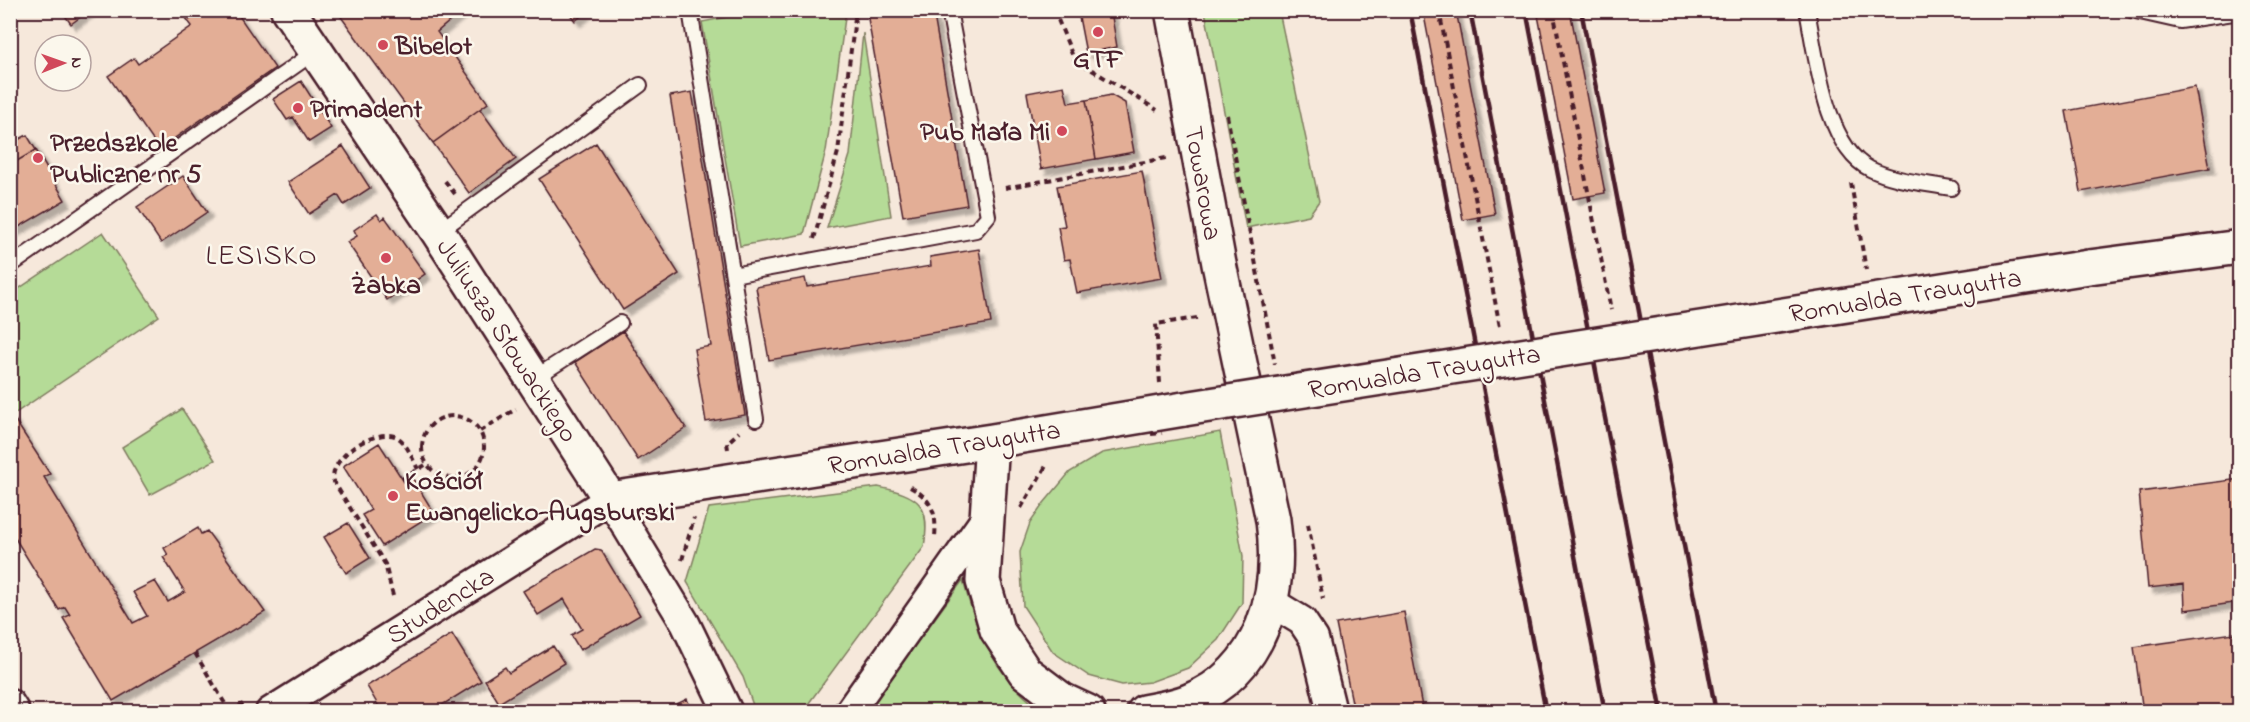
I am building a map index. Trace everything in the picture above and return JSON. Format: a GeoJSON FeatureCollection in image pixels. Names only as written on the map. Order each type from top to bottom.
{"type":"FeatureCollection","features":[{"type":"Feature","properties":{"kind":"street","name":"Juliusza Słowackiego"},"geometry":{"type":"LineString","coordinates":[[288,10],[445,227],[522,388],[610,499],[685,623],[728,711]]}},
{"type":"Feature","properties":{"kind":"street","name":"Towarowa"},"geometry":{"type":"LineString","coordinates":[[1144,711],[1178,708],[1210,689],[1245,660],[1256,644],[1271,602],[1277,562],[1276,543],[1237,356],[1172,10]]}},
{"type":"Feature","properties":{"kind":"street","name":"Romualda Traugutta"},"geometry":{"type":"LineString","coordinates":[[610,499],[992,441],[1177,397],[2240,247]]}},
{"type":"Feature","properties":{"kind":"street"},"geometry":{"type":"LineString","coordinates":[[992,441],[983,581],[997,630],[1025,672],[1062,700],[1088,711]]}},
{"type":"Feature","properties":{"kind":"street","name":"Studencka"},"geometry":{"type":"LineString","coordinates":[[260,705],[610,499]]}},
{"type":"Feature","properties":{"kind":"street"},"geometry":{"type":"LineString","coordinates":[[849,711],[986,518]]}},
{"type":"Feature","properties":{"kind":"street"},"geometry":{"type":"LineString","coordinates":[[1271,602],[1302,621],[1314,639],[1332,711]]}},
{"type":"Feature","properties":{"kind":"street"},"geometry":{"type":"LineString","coordinates":[[10,704],[15,711]]}},
{"type":"Feature","properties":{"kind":"lane"},"geometry":{"type":"LineString","coordinates":[[690,10],[756,419]]}},
{"type":"Feature","properties":{"kind":"lane"},"geometry":{"type":"LineString","coordinates":[[733,274],[976,230],[988,216],[949,10]]}},
{"type":"Feature","properties":{"kind":"lane"},"geometry":{"type":"LineString","coordinates":[[1807,10],[1820,75],[1844,147],[1868,169],[1891,177],[1951,188]]}},
{"type":"Feature","properties":{"kind":"lane"},"geometry":{"type":"LineString","coordinates":[[2131,10],[2180,21],[2240,12]]}},
{"type":"Feature","properties":{"kind":"lane"},"geometry":{"type":"LineString","coordinates":[[10,266],[316,51]]}},
{"type":"Feature","properties":{"kind":"lane"},"geometry":{"type":"LineString","coordinates":[[445,227],[640,85]]}},
{"type":"Feature","properties":{"kind":"lane"},"geometry":{"type":"LineString","coordinates":[[522,388],[621,324]]}},
{"type":"Feature","properties":{"kind":"path"},"geometry":{"type":"LineString","coordinates":[[807,261],[838,152],[856,10]]}},
{"type":"Feature","properties":{"kind":"path"},"geometry":{"type":"LineString","coordinates":[[1054,10],[1074,58],[1157,110]]}},
{"type":"Feature","properties":{"kind":"path"},"geometry":{"type":"LineString","coordinates":[[1439,10],[1502,334]]}},
{"type":"Feature","properties":{"kind":"path"},"geometry":{"type":"LineString","coordinates":[[1553,10],[1612,317]]}},
{"type":"Feature","properties":{"kind":"path"},"geometry":{"type":"LineString","coordinates":[[1224,104],[1276,370]]}},
{"type":"Feature","properties":{"kind":"path"},"geometry":{"type":"LineString","coordinates":[[1844,147],[1867,277]]}},
{"type":"Feature","properties":{"kind":"path"},"geometry":{"type":"LineString","coordinates":[[983,192],[1166,158]]}},
{"type":"Feature","properties":{"kind":"path"},"geometry":{"type":"LineString","coordinates":[[445,180],[458,199],[445,227]]}},
{"type":"Feature","properties":{"kind":"path"},"geometry":{"type":"LineString","coordinates":[[1177,397],[1161,387],[1156,324],[1198,318],[1202,329]]}},
{"type":"Feature","properties":{"kind":"path"},"geometry":{"type":"LineString","coordinates":[[480,431],[516,408],[522,388]]}},
{"type":"Feature","properties":{"kind":"path"},"geometry":{"type":"LineString","coordinates":[[516,408],[522,417]]}},
{"type":"Feature","properties":{"kind":"path"},"geometry":{"type":"LineString","coordinates":[[456,416],[474,424],[480,431],[483,452],[473,470],[454,478],[443,476],[427,464],[422,445],[429,427],[437,420],[456,416]]}},
{"type":"Feature","properties":{"kind":"path"},"geometry":{"type":"LineString","coordinates":[[729,459],[727,443],[756,419]]}},
{"type":"Feature","properties":{"kind":"path"},"geometry":{"type":"LineString","coordinates":[[393,596],[385,564],[334,482],[334,471],[340,458],[348,452],[378,436],[387,434],[401,439],[418,469]]}},
{"type":"Feature","properties":{"kind":"path"},"geometry":{"type":"LineString","coordinates":[[1141,436],[1151,434]]}},
{"type":"Feature","properties":{"kind":"path"},"geometry":{"type":"LineString","coordinates":[[1018,515],[1044,467],[1052,463]]}},
{"type":"Feature","properties":{"kind":"path"},"geometry":{"type":"LineString","coordinates":[[402,479],[427,464]]}},
{"type":"Feature","properties":{"kind":"path"},"geometry":{"type":"LineString","coordinates":[[680,568],[698,503],[697,485]]}},
{"type":"Feature","properties":{"kind":"path"},"geometry":{"type":"LineString","coordinates":[[903,485],[920,494],[934,509],[935,539]]}},
{"type":"Feature","properties":{"kind":"path"},"geometry":{"type":"LineString","coordinates":[[1306,518],[1324,604]]}},
{"type":"Feature","properties":{"kind":"path"},"geometry":{"type":"LineString","coordinates":[[195,653],[230,711],[260,705]]}},
{"type":"Feature","properties":{"kind":"green space"},"geometry":{"type":"Polygon","coordinates":[[[763,10],[846,11],[826,151],[804,234],[740,246],[702,22],[763,10]]]}},
{"type":"Feature","properties":{"kind":"green space"},"geometry":{"type":"Polygon","coordinates":[[[1205,11],[1279,11],[1319,201],[1309,215],[1246,228],[1205,11]]]}},
{"type":"Feature","properties":{"kind":"green space"},"geometry":{"type":"Polygon","coordinates":[[[863,33],[891,216],[827,228],[850,155],[863,33]]]}},
{"type":"Feature","properties":{"kind":"green space"},"geometry":{"type":"Polygon","coordinates":[[[103,232],[159,316],[11,416],[11,294],[103,232]]]}},
{"type":"Feature","properties":{"kind":"green space"},"geometry":{"type":"Polygon","coordinates":[[[182,409],[215,460],[150,495],[122,447],[182,409]]]}},
{"type":"Feature","properties":{"kind":"green space"},"geometry":{"type":"Polygon","coordinates":[[[1220,432],[1243,556],[1242,603],[1218,640],[1188,668],[1150,682],[1122,685],[1089,676],[1053,652],[1023,606],[1020,552],[1030,523],[1070,472],[1102,453],[1220,432]]]}},
{"type":"Feature","properties":{"kind":"green space"},"geometry":{"type":"Polygon","coordinates":[[[878,487],[904,494],[919,504],[926,521],[924,547],[803,711],[755,711],[743,677],[687,582],[709,508],[878,487]]]}},
{"type":"Feature","properties":{"kind":"green space"},"geometry":{"type":"Polygon","coordinates":[[[963,580],[975,619],[990,653],[1012,684],[1042,711],[866,712],[963,580]]]}},
{"type":"Feature","properties":{"kind":"building"},"geometry":{"type":"Polygon","coordinates":[[[61,10],[90,10],[71,24],[61,10]]]}},
{"type":"Feature","properties":{"kind":"building"},"geometry":{"type":"Polygon","coordinates":[[[181,10],[202,10],[188,21],[181,10]]]}},
{"type":"Feature","properties":{"kind":"building"},"geometry":{"type":"Polygon","coordinates":[[[202,10],[235,10],[275,68],[159,149],[108,76],[134,58],[138,64],[192,26],[188,21],[202,10]]]}},
{"type":"Feature","properties":{"kind":"building"},"geometry":{"type":"Polygon","coordinates":[[[336,10],[463,10],[437,32],[488,103],[433,143],[336,10]]]}},
{"type":"Feature","properties":{"kind":"building"},"geometry":{"type":"Polygon","coordinates":[[[567,10],[589,10],[575,21],[567,10]]]}},
{"type":"Feature","properties":{"kind":"building"},"geometry":{"type":"Polygon","coordinates":[[[879,10],[933,10],[967,205],[903,216],[867,13],[879,10]]]}},
{"type":"Feature","properties":{"kind":"building"},"geometry":{"type":"Polygon","coordinates":[[[1423,10],[1456,10],[1495,214],[1463,220],[1423,10]]]}},
{"type":"Feature","properties":{"kind":"building"},"geometry":{"type":"Polygon","coordinates":[[[1537,10],[1570,10],[1605,193],[1573,199],[1537,10]]]}},
{"type":"Feature","properties":{"kind":"building","name":"GTF"},"geometry":{"type":"Polygon","coordinates":[[[1111,11],[1117,47],[1086,53],[1079,17],[1111,11]]]}},
{"type":"Feature","properties":{"kind":"building","name":"Primadent"},"geometry":{"type":"Polygon","coordinates":[[[301,81],[331,128],[309,142],[293,117],[287,120],[273,99],[301,81]]]}},
{"type":"Feature","properties":{"kind":"building","name":"Pub Mała Mi"},"geometry":{"type":"Polygon","coordinates":[[[1064,86],[1068,103],[1086,100],[1096,159],[1041,169],[1027,93],[1064,86]]]}},
{"type":"Feature","properties":{"kind":"building"},"geometry":{"type":"Polygon","coordinates":[[[2195,87],[2210,168],[2081,192],[2066,111],[2195,87]]]}},
{"type":"Feature","properties":{"kind":"building"},"geometry":{"type":"Polygon","coordinates":[[[692,92],[745,415],[706,422],[694,349],[711,346],[670,96],[692,92]]]}},
{"type":"Feature","properties":{"kind":"building"},"geometry":{"type":"Polygon","coordinates":[[[1111,95],[1125,103],[1134,152],[1096,159],[1086,100],[1111,95]]]}},
{"type":"Feature","properties":{"kind":"building"},"geometry":{"type":"Polygon","coordinates":[[[480,109],[516,159],[469,193],[433,143],[480,109]]]}},
{"type":"Feature","properties":{"kind":"building"},"geometry":{"type":"Polygon","coordinates":[[[27,135],[36,150],[10,165],[10,144],[27,135]]]}},
{"type":"Feature","properties":{"kind":"building"},"geometry":{"type":"Polygon","coordinates":[[[596,143],[679,274],[623,310],[539,179],[596,143]]]}},
{"type":"Feature","properties":{"kind":"building"},"geometry":{"type":"Polygon","coordinates":[[[343,146],[370,188],[344,205],[338,195],[309,214],[288,182],[343,146]]]}},
{"type":"Feature","properties":{"kind":"building"},"geometry":{"type":"Polygon","coordinates":[[[36,150],[65,200],[12,231],[10,165],[36,150]]]}},
{"type":"Feature","properties":{"kind":"building"},"geometry":{"type":"Polygon","coordinates":[[[1142,171],[1162,278],[1077,293],[1070,259],[1064,260],[1058,227],[1065,226],[1057,186],[1142,171]]]}},
{"type":"Feature","properties":{"kind":"building"},"geometry":{"type":"Polygon","coordinates":[[[183,176],[207,212],[161,243],[137,207],[183,176]]]}},
{"type":"Feature","properties":{"kind":"building","name":"Żabka"},"geometry":{"type":"Polygon","coordinates":[[[377,214],[381,220],[385,217],[425,274],[387,300],[347,242],[357,236],[354,230],[377,214]]]}},
{"type":"Feature","properties":{"kind":"building"},"geometry":{"type":"Polygon","coordinates":[[[979,249],[991,323],[769,360],[756,287],[805,278],[807,287],[931,266],[930,257],[979,249]]]}},
{"type":"Feature","properties":{"kind":"building"},"geometry":{"type":"Polygon","coordinates":[[[623,331],[686,428],[638,460],[575,362],[623,331]]]}},
{"type":"Feature","properties":{"kind":"building"},"geometry":{"type":"Polygon","coordinates":[[[13,417],[50,474],[44,477],[133,623],[147,616],[133,592],[155,581],[168,602],[185,592],[163,557],[168,555],[164,548],[198,528],[201,534],[207,531],[265,612],[113,701],[63,618],[70,615],[65,607],[59,610],[10,530],[10,419],[13,417]]]}},
{"type":"Feature","properties":{"kind":"building","name":"Kościół Ewangelicko-Augsburski"},"geometry":{"type":"Polygon","coordinates":[[[379,443],[404,482],[412,477],[434,513],[382,546],[362,515],[371,510],[343,466],[379,443]]]}},
{"type":"Feature","properties":{"kind":"building"},"geometry":{"type":"Polygon","coordinates":[[[2240,479],[2240,602],[2185,610],[2184,584],[2148,588],[2139,492],[2240,479]]]}},
{"type":"Feature","properties":{"kind":"building"},"geometry":{"type":"Polygon","coordinates":[[[348,523],[370,558],[346,573],[324,537],[348,523]]]}},
{"type":"Feature","properties":{"kind":"building"},"geometry":{"type":"Polygon","coordinates":[[[595,549],[601,550],[640,615],[580,650],[571,635],[582,629],[564,599],[538,615],[523,591],[595,549]]]}},
{"type":"Feature","properties":{"kind":"building"},"geometry":{"type":"Polygon","coordinates":[[[1404,612],[1423,712],[1354,712],[1336,624],[1404,612]]]}},
{"type":"Feature","properties":{"kind":"building"},"geometry":{"type":"Polygon","coordinates":[[[2234,633],[2240,673],[2240,712],[2143,712],[2134,647],[2234,633]]]}},
{"type":"Feature","properties":{"kind":"building"},"geometry":{"type":"Polygon","coordinates":[[[452,634],[481,681],[431,712],[382,712],[367,686],[452,634]]]}},
{"type":"Feature","properties":{"kind":"building"},"geometry":{"type":"Polygon","coordinates":[[[553,646],[564,663],[499,703],[485,680],[505,667],[509,673],[553,646]]]}},
{"type":"Feature","properties":{"kind":"building"},"geometry":{"type":"Polygon","coordinates":[[[687,699],[693,712],[661,712],[687,699]]]}},
{"type":"Feature","properties":{"kind":"railway"},"geometry":{"type":"LineString","coordinates":[[1410,10],[1546,712]]}},
{"type":"Feature","properties":{"kind":"railway"},"geometry":{"type":"LineString","coordinates":[[1470,10],[1605,712]]}},
{"type":"Feature","properties":{"kind":"railway"},"geometry":{"type":"LineString","coordinates":[[1526,10],[1662,712]]}},
{"type":"Feature","properties":{"kind":"railway"},"geometry":{"type":"LineString","coordinates":[[1581,10],[1716,712]]}},
{"type":"Feature","properties":{"kind":"place","name":"GTF"},"geometry":{"type":"Point","coordinates":[1098,32]}},
{"type":"Feature","properties":{"kind":"place","name":"Bibelot"},"geometry":{"type":"Point","coordinates":[383,45]}},
{"type":"Feature","properties":{"kind":"place","name":"Primadent"},"geometry":{"type":"Point","coordinates":[298,108]}},
{"type":"Feature","properties":{"kind":"place","name":"Pub Mała Mi"},"geometry":{"type":"Point","coordinates":[1062,131]}},
{"type":"Feature","properties":{"kind":"place","name":"Przedszkole Publiczne nr 5"},"geometry":{"type":"Point","coordinates":[38,158]}},
{"type":"Feature","properties":{"kind":"place","name":"Żabka"},"geometry":{"type":"Point","coordinates":[386,258]}},
{"type":"Feature","properties":{"kind":"place","name":"Kościół Ewangelicko-Augsburski"},"geometry":{"type":"Point","coordinates":[393,496]}},
{"type":"Feature","properties":{"kind":"district","name":"LESISKO"},"geometry":{"type":"Point","coordinates":[262,254]}}]}
